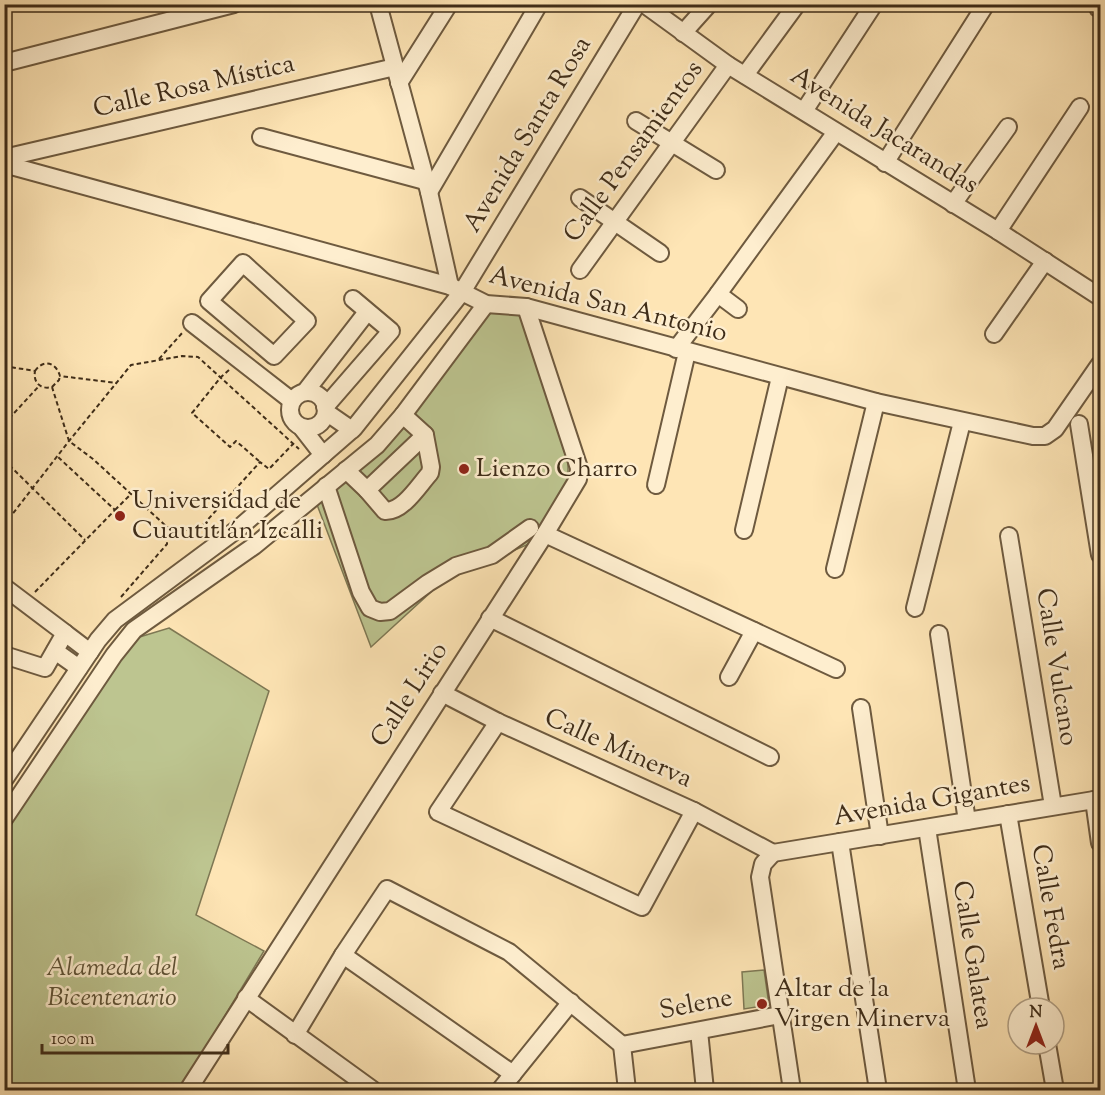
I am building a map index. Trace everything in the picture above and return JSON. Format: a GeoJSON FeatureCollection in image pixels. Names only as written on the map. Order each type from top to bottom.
{"type":"FeatureCollection","features":[{"type":"Feature","properties":{"kind":"street"},"geometry":{"type":"LineString","coordinates":[[4,63],[234,4]]}},
{"type":"Feature","properties":{"kind":"street"},"geometry":{"type":"LineString","coordinates":[[378,4],[456,289]]}},
{"type":"Feature","properties":{"kind":"street"},"geometry":{"type":"LineString","coordinates":[[397,75],[449,4]]}},
{"type":"Feature","properties":{"kind":"street"},"geometry":{"type":"LineString","coordinates":[[427,186],[538,4]]}},
{"type":"Feature","properties":{"kind":"street","name":"Avenida Santa Rosa"},"geometry":{"type":"LineString","coordinates":[[4,780],[90,651],[115,620],[239,528],[352,430],[456,289],[637,4]]}},
{"type":"Feature","properties":{"kind":"street","name":"Avenida Jacarandas"},"geometry":{"type":"LineString","coordinates":[[644,4],[728,65],[1101,297]]}},
{"type":"Feature","properties":{"kind":"street"},"geometry":{"type":"LineString","coordinates":[[683,33],[709,4]]}},
{"type":"Feature","properties":{"kind":"street"},"geometry":{"type":"LineString","coordinates":[[745,75],[797,4]]}},
{"type":"Feature","properties":{"kind":"street"},"geometry":{"type":"LineString","coordinates":[[804,111],[874,4]]}},
{"type":"Feature","properties":{"kind":"street"},"geometry":{"type":"LineString","coordinates":[[885,163],[986,4]]}},
{"type":"Feature","properties":{"kind":"street","name":"Calle Pensamientos"},"geometry":{"type":"LineString","coordinates":[[580,270],[728,65]]}},
{"type":"Feature","properties":{"kind":"street","name":"Calle Rosa Mística"},"geometry":{"type":"LineString","coordinates":[[4,158],[397,75]]}},
{"type":"Feature","properties":{"kind":"street"},"geometry":{"type":"LineString","coordinates":[[998,231],[1080,107]]}},
{"type":"Feature","properties":{"kind":"street"},"geometry":{"type":"LineString","coordinates":[[636,121],[716,170]]}},
{"type":"Feature","properties":{"kind":"street"},"geometry":{"type":"LineString","coordinates":[[953,204],[1008,127]]}},
{"type":"Feature","properties":{"kind":"street"},"geometry":{"type":"LineString","coordinates":[[656,485],[681,350],[718,294],[836,132]]}},
{"type":"Feature","properties":{"kind":"street"},"geometry":{"type":"LineString","coordinates":[[261,137],[427,186]]}},
{"type":"Feature","properties":{"kind":"street","name":"Avenida San Antonio"},"geometry":{"type":"LineString","coordinates":[[4,164],[456,289],[486,304],[525,307],[876,402],[1033,436],[1045,436],[1055,429],[1101,364]]}},
{"type":"Feature","properties":{"kind":"street"},"geometry":{"type":"LineString","coordinates":[[580,198],[660,253]]}},
{"type":"Feature","properties":{"kind":"street"},"geometry":{"type":"LineString","coordinates":[[994,334],[1045,261]]}},
{"type":"Feature","properties":{"kind":"street"},"geometry":{"type":"LineString","coordinates":[[243,263],[307,321],[274,356],[256,340],[209,301],[243,263]]}},
{"type":"Feature","properties":{"kind":"street"},"geometry":{"type":"LineString","coordinates":[[718,294],[738,309]]}},
{"type":"Feature","properties":{"kind":"street"},"geometry":{"type":"LineString","coordinates":[[302,428],[318,426],[326,409],[391,331],[353,299]]}},
{"type":"Feature","properties":{"kind":"street"},"geometry":{"type":"LineString","coordinates":[[4,819],[114,655],[134,630],[254,546],[377,445],[403,415],[486,304]]}},
{"type":"Feature","properties":{"kind":"street","name":"Calle Lirio"},"geometry":{"type":"LineString","coordinates":[[188,1090],[490,618],[537,531],[579,474],[525,307]]}},
{"type":"Feature","properties":{"kind":"street"},"geometry":{"type":"LineString","coordinates":[[319,459],[302,428],[290,417],[298,396],[367,312]]}},
{"type":"Feature","properties":{"kind":"street"},"geometry":{"type":"LineString","coordinates":[[192,323],[240,360],[298,396],[321,397],[326,409],[352,430]]}},
{"type":"Feature","properties":{"kind":"street"},"geometry":{"type":"LineString","coordinates":[[240,360],[256,340]]}},
{"type":"Feature","properties":{"kind":"street"},"geometry":{"type":"LineString","coordinates":[[744,530],[780,377]]}},
{"type":"Feature","properties":{"kind":"street"},"geometry":{"type":"LineString","coordinates":[[835,568],[876,402]]}},
{"type":"Feature","properties":{"kind":"street"},"geometry":{"type":"LineString","coordinates":[[346,470],[385,511],[392,511],[400,506],[430,473],[432,467],[425,435],[403,415]]}},
{"type":"Feature","properties":{"kind":"street"},"geometry":{"type":"LineString","coordinates":[[915,608],[962,422]]}},
{"type":"Feature","properties":{"kind":"street"},"geometry":{"type":"LineString","coordinates":[[1079,424],[1101,555]]}},
{"type":"Feature","properties":{"kind":"street"},"geometry":{"type":"LineString","coordinates":[[367,490],[425,435]]}},
{"type":"Feature","properties":{"kind":"street"},"geometry":{"type":"LineString","coordinates":[[327,486],[361,592],[370,608],[380,612],[390,611],[456,566],[492,555],[537,531],[836,669]]}},
{"type":"Feature","properties":{"kind":"street"},"geometry":{"type":"LineString","coordinates":[[239,528],[254,546]]}},
{"type":"Feature","properties":{"kind":"street","name":"Calle Vulcano"},"geometry":{"type":"LineString","coordinates":[[1009,536],[1053,807]]}},
{"type":"Feature","properties":{"kind":"street"},"geometry":{"type":"LineString","coordinates":[[4,587],[90,651]]}},
{"type":"Feature","properties":{"kind":"street"},"geometry":{"type":"LineString","coordinates":[[490,618],[770,757]]}},
{"type":"Feature","properties":{"kind":"street"},"geometry":{"type":"LineString","coordinates":[[729,677],[754,631]]}},
{"type":"Feature","properties":{"kind":"street"},"geometry":{"type":"LineString","coordinates":[[4,655],[45,668],[65,633]]}},
{"type":"Feature","properties":{"kind":"street"},"geometry":{"type":"LineString","coordinates":[[939,634],[967,821]]}},
{"type":"Feature","properties":{"kind":"street"},"geometry":{"type":"LineString","coordinates":[[55,651],[79,668]]}},
{"type":"Feature","properties":{"kind":"street","name":"Calle Minerva"},"geometry":{"type":"LineString","coordinates":[[442,693],[498,722],[694,811],[773,853]]}},
{"type":"Feature","properties":{"kind":"street"},"geometry":{"type":"LineString","coordinates":[[861,708],[880,836]]}},
{"type":"Feature","properties":{"kind":"street"},"geometry":{"type":"LineString","coordinates":[[498,722],[438,812],[642,907],[694,811]]}},
{"type":"Feature","properties":{"kind":"street"},"geometry":{"type":"LineString","coordinates":[[1097,800],[1101,843]]}},
{"type":"Feature","properties":{"kind":"street","name":"Avenida Gigantes"},"geometry":{"type":"LineString","coordinates":[[773,853],[1097,800]]}},
{"type":"Feature","properties":{"kind":"street","name":"Calle Fedra"},"geometry":{"type":"LineString","coordinates":[[1008,814],[1039,996]]}},
{"type":"Feature","properties":{"kind":"street","name":"Calle Galatea"},"geometry":{"type":"LineString","coordinates":[[927,828],[967,1090]]}},
{"type":"Feature","properties":{"kind":"street"},"geometry":{"type":"LineString","coordinates":[[840,842],[878,1090]]}},
{"type":"Feature","properties":{"kind":"street"},"geometry":{"type":"LineString","coordinates":[[773,853],[763,864],[760,877],[792,1090]]}},
{"type":"Feature","properties":{"kind":"street"},"geometry":{"type":"LineString","coordinates":[[295,1035],[343,955],[387,889],[510,952],[571,1002],[622,1045],[627,1090]]}},
{"type":"Feature","properties":{"kind":"street"},"geometry":{"type":"LineString","coordinates":[[343,955],[513,1074]]}},
{"type":"Feature","properties":{"kind":"street"},"geometry":{"type":"LineString","coordinates":[[246,998],[373,1090]]}},
{"type":"Feature","properties":{"kind":"street"},"geometry":{"type":"LineString","coordinates":[[500,1090],[571,1002]]}},
{"type":"Feature","properties":{"kind":"street","name":"Selene"},"geometry":{"type":"LineString","coordinates":[[622,1045],[780,1015]]}},
{"type":"Feature","properties":{"kind":"street"},"geometry":{"type":"LineString","coordinates":[[699,1031],[705,1090]]}},
{"type":"Feature","properties":{"kind":"street"},"geometry":{"type":"LineString","coordinates":[[1049,1056],[1055,1090]]}},
{"type":"Feature","properties":{"kind":"path"},"geometry":{"type":"LineString","coordinates":[[159,360],[192,323]]}},
{"type":"Feature","properties":{"kind":"path"},"geometry":{"type":"LineString","coordinates":[[4,525],[131,366],[159,360],[182,356],[198,357],[293,444],[319,459]]}},
{"type":"Feature","properties":{"kind":"path"},"geometry":{"type":"LineString","coordinates":[[45,363],[53,364],[60,376],[52,387],[46,388],[39,386],[34,377],[39,365],[45,363]]}},
{"type":"Feature","properties":{"kind":"path"},"geometry":{"type":"LineString","coordinates":[[4,366],[35,371]]}},
{"type":"Feature","properties":{"kind":"path"},"geometry":{"type":"LineString","coordinates":[[60,376],[117,383]]}},
{"type":"Feature","properties":{"kind":"path"},"geometry":{"type":"LineString","coordinates":[[220,377],[192,413],[230,447],[236,441],[269,469],[293,444]]}},
{"type":"Feature","properties":{"kind":"path"},"geometry":{"type":"LineString","coordinates":[[5,424],[39,386]]}},
{"type":"Feature","properties":{"kind":"path"},"geometry":{"type":"LineString","coordinates":[[52,387],[69,441],[93,459],[167,527],[185,530],[202,526],[260,462]]}},
{"type":"Feature","properties":{"kind":"path"},"geometry":{"type":"LineString","coordinates":[[58,457],[115,510]]}},
{"type":"Feature","properties":{"kind":"path"},"geometry":{"type":"LineString","coordinates":[[4,460],[85,540]]}},
{"type":"Feature","properties":{"kind":"path"},"geometry":{"type":"LineString","coordinates":[[27,603],[130,494]]}},
{"type":"Feature","properties":{"kind":"path"},"geometry":{"type":"LineString","coordinates":[[117,601],[167,544],[167,527]]}},
{"type":"Feature","properties":{"kind":"green space","name":"Lienzo Charro"},"geometry":{"type":"Polygon","coordinates":[[[491,309],[525,313],[568,444],[568,487],[536,541],[443,581],[371,647],[316,502],[383,452],[491,309]]]}},
{"type":"Feature","properties":{"kind":"green space","name":"Alameda del Bicentenario"},"geometry":{"type":"Polygon","coordinates":[[[169,628],[269,691],[196,915],[264,951],[180,1090],[5,1090],[5,828],[133,639],[169,628]]]}},
{"type":"Feature","properties":{"kind":"green space"},"geometry":{"type":"Polygon","coordinates":[[[764,970],[769,1005],[744,1009],[742,972],[764,970]]]}},
{"type":"Feature","properties":{"kind":"place","name":"Lienzo Charro"},"geometry":{"type":"Point","coordinates":[464,469]}},
{"type":"Feature","properties":{"kind":"place","name":"Universidad de Cuautitlán Izcalli"},"geometry":{"type":"Point","coordinates":[120,516]}},
{"type":"Feature","properties":{"kind":"place","name":"Altar de la Virgen Minerva"},"geometry":{"type":"Point","coordinates":[762,1004]}}]}
